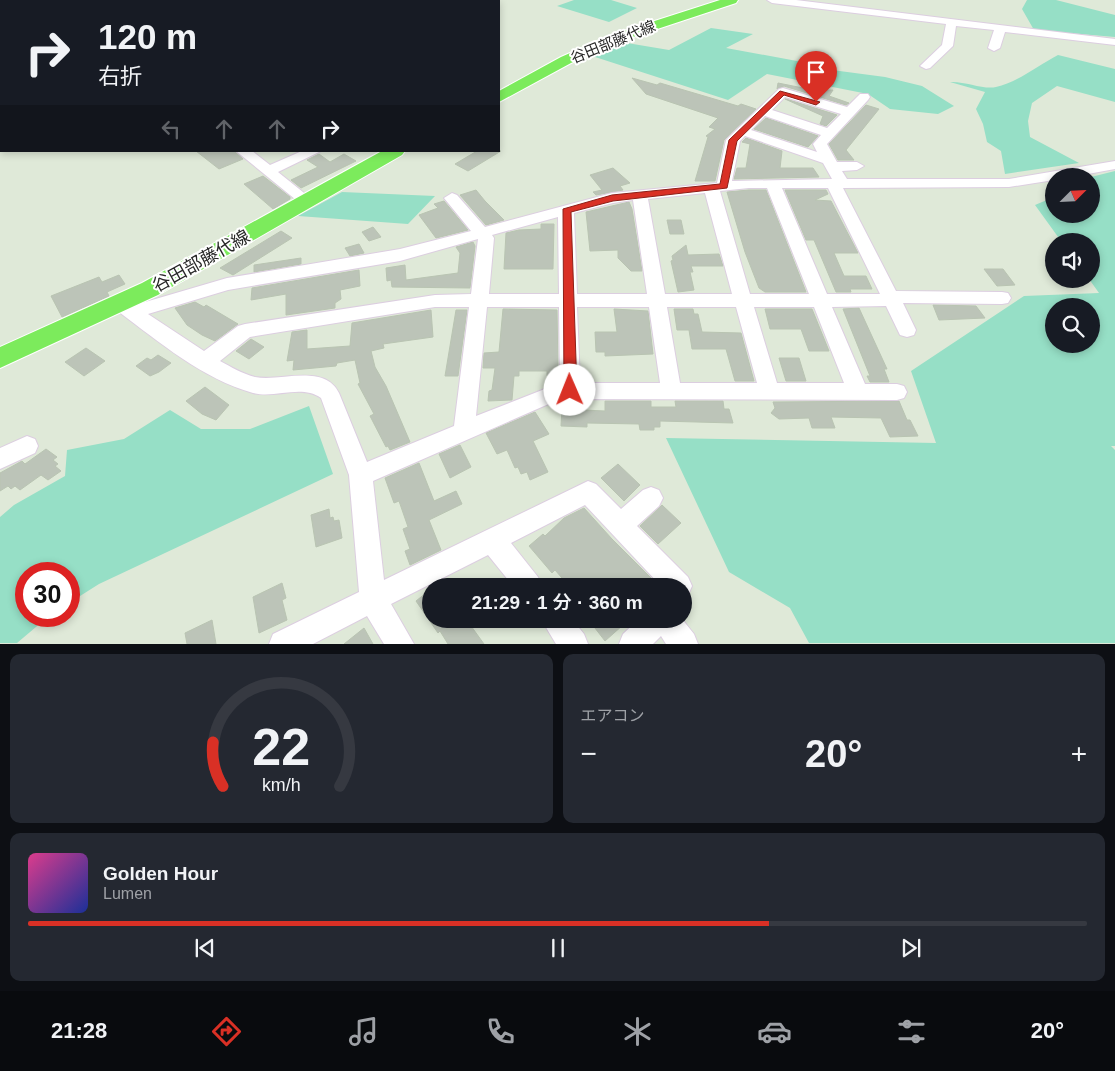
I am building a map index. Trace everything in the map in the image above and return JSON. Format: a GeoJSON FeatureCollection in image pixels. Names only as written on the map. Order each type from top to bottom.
{"type":"FeatureCollection","features":[{"type":"Feature","properties":{"kind":"main road","name":"谷田部藤代線"},"geometry":{"type":"LineString","coordinates":[[500,96],[566,60],[616,38],[732,0]]}},
{"type":"Feature","properties":{"kind":"main road","name":"谷田部藤代線"},"geometry":{"type":"LineString","coordinates":[[0,358],[126,308],[184,271],[394,152]]}},
{"type":"Feature","properties":{"kind":"street"},"geometry":{"type":"LineString","coordinates":[[772,0],[1115,42]]}},
{"type":"Feature","properties":{"kind":"street"},"geometry":{"type":"LineString","coordinates":[[926,66],[947,46],[951,23]]}},
{"type":"Feature","properties":{"kind":"street"},"geometry":{"type":"LineString","coordinates":[[994,48],[1000,29]]}},
{"type":"Feature","properties":{"kind":"street"},"geometry":{"type":"LineString","coordinates":[[769,391],[743,300],[717,187],[733,140],[783,92],[849,112]]}},
{"type":"Feature","properties":{"kind":"street"},"geometry":{"type":"LineString","coordinates":[[864,98],[820,144],[830,163],[837,184],[907,330]]}},
{"type":"Feature","properties":{"kind":"street"},"geometry":{"type":"LineString","coordinates":[[763,111],[830,133]]}},
{"type":"Feature","properties":{"kind":"street"},"geometry":{"type":"LineString","coordinates":[[742,131],[830,163],[857,166]]}},
{"type":"Feature","properties":{"kind":"street"},"geometry":{"type":"LineString","coordinates":[[244,152],[306,201]]}},
{"type":"Feature","properties":{"kind":"street"},"geometry":{"type":"LineString","coordinates":[[268,171],[312,152]]}},
{"type":"Feature","properties":{"kind":"street"},"geometry":{"type":"LineString","coordinates":[[1098,168],[1115,165]]}},
{"type":"Feature","properties":{"kind":"street"},"geometry":{"type":"LineString","coordinates":[[126,308],[227,284],[400,255],[425,240],[484,233],[612,198],[717,187],[773,184],[1009,183],[1045,177]]}},
{"type":"Feature","properties":{"kind":"street"},"geometry":{"type":"LineString","coordinates":[[773,184],[858,390]]}},
{"type":"Feature","properties":{"kind":"street"},"geometry":{"type":"LineString","coordinates":[[640,195],[671,390]]}},
{"type":"Feature","properties":{"kind":"street"},"geometry":{"type":"LineString","coordinates":[[452,198],[484,233],[486,238],[464,430]]}},
{"type":"Feature","properties":{"kind":"street"},"geometry":{"type":"LineString","coordinates":[[566,211],[570,390]]}},
{"type":"Feature","properties":{"kind":"street"},"geometry":{"type":"LineString","coordinates":[[205,361],[245,331],[435,300],[1002,298]]}},
{"type":"Feature","properties":{"kind":"street"},"geometry":{"type":"LineString","coordinates":[[126,308],[205,361],[238,380],[274,387],[307,384],[324,388],[340,418],[361,476],[373,600],[400,644]]}},
{"type":"Feature","properties":{"kind":"street"},"geometry":{"type":"LineString","coordinates":[[361,476],[558,391],[858,390],[897,392]]}},
{"type":"Feature","properties":{"kind":"street"},"geometry":{"type":"LineString","coordinates":[[0,459],[27,446]]}},
{"type":"Feature","properties":{"kind":"street"},"geometry":{"type":"LineString","coordinates":[[282,644],[588,492],[671,578]]}},
{"type":"Feature","properties":{"kind":"street"},"geometry":{"type":"LineString","coordinates":[[620,525],[651,498]]}},
{"type":"Feature","properties":{"kind":"street"},"geometry":{"type":"LineString","coordinates":[[492,540],[522,578]]}},
{"type":"Feature","properties":{"kind":"street"},"geometry":{"type":"LineString","coordinates":[[561,628],[574,644]]}},
{"type":"Feature","properties":{"kind":"street"},"geometry":{"type":"LineString","coordinates":[[633,644],[649,628]]}},
{"type":"Feature","properties":{"kind":"street"},"geometry":{"type":"LineString","coordinates":[[672,628],[684,644]]}},
{"type":"Feature","properties":{"kind":"green space"},"geometry":{"type":"Polygon","coordinates":[[[574,0],[611,0],[637,8],[609,22],[557,6],[574,0]]]}},
{"type":"Feature","properties":{"kind":"green space"},"geometry":{"type":"Polygon","coordinates":[[[1027,0],[1056,0],[1115,15],[1115,37],[1034,30],[1022,9],[1027,0]]]}},
{"type":"Feature","properties":{"kind":"green space"},"geometry":{"type":"Polygon","coordinates":[[[711,28],[753,34],[726,48],[797,61],[827,63],[832,70],[885,77],[922,86],[954,106],[938,114],[890,109],[868,94],[767,74],[728,100],[592,56],[627,43],[669,50],[711,28]]]}},
{"type":"Feature","properties":{"kind":"green space"},"geometry":{"type":"Polygon","coordinates":[[[1058,55],[1115,69],[1115,102],[1057,86],[1032,103],[1028,121],[1030,137],[1079,163],[1005,174],[1001,151],[987,142],[983,124],[976,109],[985,92],[950,82],[991,88],[1004,85],[1058,55]]]}},
{"type":"Feature","properties":{"kind":"green space"},"geometry":{"type":"Polygon","coordinates":[[[1115,171],[1115,446],[1111,446],[1115,450],[1115,643],[809,643],[790,608],[729,572],[666,438],[936,443],[911,371],[1024,296],[1099,293],[1095,288],[1100,288],[1100,233],[1055,233],[1048,223],[1100,223],[1100,175],[1115,171]]]}},
{"type":"Feature","properties":{"kind":"green space"},"geometry":{"type":"Polygon","coordinates":[[[342,192],[435,196],[408,224],[298,216],[342,192]]]}},
{"type":"Feature","properties":{"kind":"green space"},"geometry":{"type":"Polygon","coordinates":[[[1045,201],[1045,219],[1035,205],[1045,201]]]}},
{"type":"Feature","properties":{"kind":"green space"},"geometry":{"type":"Polygon","coordinates":[[[309,406],[333,474],[99,584],[80,596],[80,562],[15,562],[15,627],[36,627],[17,643],[0,643],[0,517],[14,505],[65,476],[67,450],[124,439],[170,410],[201,429],[250,429],[309,406]]]}},
{"type":"Feature","properties":{"kind":"building"},"geometry":{"type":"Polygon","coordinates":[[[632,78],[657,85],[660,83],[738,106],[741,104],[756,109],[724,140],[715,181],[695,181],[708,137],[706,136],[715,129],[709,127],[718,118],[646,94],[632,78]]]}},
{"type":"Feature","properties":{"kind":"building"},"geometry":{"type":"Polygon","coordinates":[[[778,83],[813,90],[833,90],[829,96],[849,103],[846,105],[784,86],[777,89],[778,83]]]}},
{"type":"Feature","properties":{"kind":"building"},"geometry":{"type":"Polygon","coordinates":[[[785,99],[837,115],[826,126],[820,124],[823,116],[785,99]]]}},
{"type":"Feature","properties":{"kind":"building"},"geometry":{"type":"Polygon","coordinates":[[[866,105],[879,109],[846,150],[854,160],[838,160],[829,144],[866,105]]]}},
{"type":"Feature","properties":{"kind":"building"},"geometry":{"type":"Polygon","coordinates":[[[766,118],[818,136],[808,147],[754,129],[766,118]]]}},
{"type":"Feature","properties":{"kind":"building"},"geometry":{"type":"Polygon","coordinates":[[[746,138],[782,151],[780,168],[813,168],[819,177],[734,179],[737,168],[746,168],[750,144],[742,142],[746,138]]]}},
{"type":"Feature","properties":{"kind":"building"},"geometry":{"type":"Polygon","coordinates":[[[197,152],[235,152],[243,159],[219,169],[197,152]]]}},
{"type":"Feature","properties":{"kind":"building"},"geometry":{"type":"Polygon","coordinates":[[[475,152],[499,152],[468,171],[455,164],[475,152]]]}},
{"type":"Feature","properties":{"kind":"building"},"geometry":{"type":"Polygon","coordinates":[[[319,154],[330,162],[344,154],[356,161],[301,188],[291,180],[318,167],[307,160],[319,154]]]}},
{"type":"Feature","properties":{"kind":"building"},"geometry":{"type":"Polygon","coordinates":[[[613,168],[630,183],[620,186],[623,190],[596,195],[593,192],[602,190],[590,175],[613,168]]]}},
{"type":"Feature","properties":{"kind":"building"},"geometry":{"type":"Polygon","coordinates":[[[263,176],[290,197],[290,199],[273,209],[244,184],[263,176]]]}},
{"type":"Feature","properties":{"kind":"building"},"geometry":{"type":"Polygon","coordinates":[[[476,190],[504,220],[486,225],[460,195],[476,190]]]}},
{"type":"Feature","properties":{"kind":"building"},"geometry":{"type":"Polygon","coordinates":[[[766,190],[806,292],[765,292],[759,288],[745,252],[727,192],[766,190]]]}},
{"type":"Feature","properties":{"kind":"building"},"geometry":{"type":"Polygon","coordinates":[[[785,190],[826,190],[828,194],[815,200],[831,201],[858,253],[834,253],[844,276],[866,276],[872,289],[850,289],[851,292],[836,292],[814,240],[806,240],[785,190]]]}},
{"type":"Feature","properties":{"kind":"building"},"geometry":{"type":"Polygon","coordinates":[[[444,201],[468,230],[436,238],[419,215],[438,208],[434,204],[444,201]]]}},
{"type":"Feature","properties":{"kind":"building"},"geometry":{"type":"Polygon","coordinates":[[[629,202],[632,209],[642,271],[631,271],[618,258],[618,250],[590,251],[586,212],[629,202]]]}},
{"type":"Feature","properties":{"kind":"building"},"geometry":{"type":"Polygon","coordinates":[[[667,220],[681,220],[684,234],[670,234],[667,220]]]}},
{"type":"Feature","properties":{"kind":"building"},"geometry":{"type":"Polygon","coordinates":[[[541,224],[554,224],[553,269],[504,269],[506,233],[519,230],[541,229],[541,224]]]}},
{"type":"Feature","properties":{"kind":"building"},"geometry":{"type":"Polygon","coordinates":[[[373,227],[381,237],[369,241],[362,232],[373,227]]]}},
{"type":"Feature","properties":{"kind":"building"},"geometry":{"type":"Polygon","coordinates":[[[281,231],[292,238],[233,275],[220,268],[281,231]]]}},
{"type":"Feature","properties":{"kind":"building"},"geometry":{"type":"Polygon","coordinates":[[[473,242],[475,246],[470,288],[392,287],[391,280],[387,281],[386,268],[405,265],[406,280],[458,273],[460,253],[456,247],[473,242]]]}},
{"type":"Feature","properties":{"kind":"building"},"geometry":{"type":"Polygon","coordinates":[[[359,244],[364,253],[350,256],[345,248],[359,244]]]}},
{"type":"Feature","properties":{"kind":"building"},"geometry":{"type":"Polygon","coordinates":[[[686,245],[688,255],[719,254],[723,266],[691,266],[693,272],[690,272],[694,290],[678,292],[671,261],[673,260],[672,256],[686,245]]]}},
{"type":"Feature","properties":{"kind":"building"},"geometry":{"type":"Polygon","coordinates":[[[301,258],[301,264],[254,272],[254,265],[301,258]]]}},
{"type":"Feature","properties":{"kind":"building"},"geometry":{"type":"Polygon","coordinates":[[[984,269],[1003,269],[1015,285],[997,286],[984,269]]]}},
{"type":"Feature","properties":{"kind":"building"},"geometry":{"type":"Polygon","coordinates":[[[359,270],[360,286],[340,290],[341,299],[335,303],[335,308],[286,315],[286,294],[251,300],[252,288],[359,270]]]}},
{"type":"Feature","properties":{"kind":"building"},"geometry":{"type":"Polygon","coordinates":[[[119,275],[125,284],[107,292],[109,296],[62,317],[51,296],[99,277],[102,282],[119,275]]]}},
{"type":"Feature","properties":{"kind":"building"},"geometry":{"type":"Polygon","coordinates":[[[195,302],[204,307],[206,305],[238,324],[215,341],[202,335],[187,325],[175,308],[195,302]]]}},
{"type":"Feature","properties":{"kind":"building"},"geometry":{"type":"Polygon","coordinates":[[[933,305],[976,306],[985,318],[939,320],[933,305]]]}},
{"type":"Feature","properties":{"kind":"building"},"geometry":{"type":"Polygon","coordinates":[[[859,308],[887,369],[884,369],[889,382],[870,382],[867,376],[870,376],[843,309],[859,308]]]}},
{"type":"Feature","properties":{"kind":"building"},"geometry":{"type":"Polygon","coordinates":[[[503,309],[557,310],[558,371],[547,376],[547,371],[519,371],[519,376],[514,376],[512,400],[488,401],[489,391],[492,390],[495,368],[483,368],[484,353],[499,352],[503,309]]]}},
{"type":"Feature","properties":{"kind":"building"},"geometry":{"type":"Polygon","coordinates":[[[614,309],[648,311],[653,354],[605,356],[605,352],[596,352],[595,332],[617,332],[614,309]]]}},
{"type":"Feature","properties":{"kind":"building"},"geometry":{"type":"Polygon","coordinates":[[[674,309],[693,309],[694,314],[698,314],[702,332],[741,333],[754,381],[735,381],[726,349],[692,349],[689,330],[677,330],[674,309]]]}},
{"type":"Feature","properties":{"kind":"building"},"geometry":{"type":"Polygon","coordinates":[[[765,309],[812,309],[829,351],[809,351],[801,329],[770,329],[765,309]]]}},
{"type":"Feature","properties":{"kind":"building"},"geometry":{"type":"Polygon","coordinates":[[[431,310],[433,337],[383,344],[384,348],[371,351],[375,367],[386,386],[410,442],[390,450],[388,446],[386,447],[370,416],[374,414],[358,384],[360,383],[355,360],[337,363],[336,366],[293,370],[294,360],[287,361],[292,332],[307,330],[307,349],[350,346],[352,323],[431,310]]]}},
{"type":"Feature","properties":{"kind":"building"},"geometry":{"type":"Polygon","coordinates":[[[456,310],[467,310],[458,376],[445,376],[456,310]]]}},
{"type":"Feature","properties":{"kind":"building"},"geometry":{"type":"Polygon","coordinates":[[[251,339],[264,347],[249,359],[236,351],[251,339]]]}},
{"type":"Feature","properties":{"kind":"building"},"geometry":{"type":"Polygon","coordinates":[[[86,348],[105,361],[84,376],[65,362],[86,348]]]}},
{"type":"Feature","properties":{"kind":"building"},"geometry":{"type":"Polygon","coordinates":[[[158,355],[171,363],[159,372],[150,376],[136,366],[147,358],[151,360],[158,355]]]}},
{"type":"Feature","properties":{"kind":"building"},"geometry":{"type":"Polygon","coordinates":[[[779,358],[799,358],[806,381],[786,381],[779,358]]]}},
{"type":"Feature","properties":{"kind":"building"},"geometry":{"type":"Polygon","coordinates":[[[205,387],[229,405],[216,420],[202,414],[186,401],[205,387]]]}},
{"type":"Feature","properties":{"kind":"building"},"geometry":{"type":"Polygon","coordinates":[[[605,401],[651,401],[651,407],[676,407],[675,401],[723,401],[724,409],[729,409],[733,423],[660,421],[660,427],[654,427],[654,430],[640,430],[639,424],[587,423],[587,427],[561,426],[562,409],[605,411],[605,401]]]}},
{"type":"Feature","properties":{"kind":"building"},"geometry":{"type":"Polygon","coordinates":[[[899,401],[907,420],[910,420],[918,436],[890,437],[881,418],[831,417],[835,428],[812,428],[809,418],[779,419],[771,413],[775,408],[773,402],[899,401]]]}},
{"type":"Feature","properties":{"kind":"building"},"geometry":{"type":"Polygon","coordinates":[[[535,412],[549,434],[533,441],[548,472],[530,480],[527,472],[521,474],[518,467],[515,468],[507,450],[497,454],[486,433],[535,412]]]}},
{"type":"Feature","properties":{"kind":"building"},"geometry":{"type":"Polygon","coordinates":[[[460,445],[471,467],[450,478],[439,454],[460,445]]]}},
{"type":"Feature","properties":{"kind":"building"},"geometry":{"type":"Polygon","coordinates":[[[46,449],[57,457],[53,460],[58,464],[55,466],[61,471],[48,480],[41,475],[20,490],[15,486],[11,489],[8,486],[0,491],[0,473],[22,461],[25,464],[46,449]]]}},
{"type":"Feature","properties":{"kind":"building"},"geometry":{"type":"Polygon","coordinates":[[[419,463],[434,501],[456,491],[462,504],[429,520],[441,550],[410,565],[405,551],[410,549],[403,529],[408,527],[399,501],[394,503],[385,478],[419,463]]]}},
{"type":"Feature","properties":{"kind":"building"},"geometry":{"type":"Polygon","coordinates":[[[618,464],[640,485],[624,501],[601,478],[618,464]]]}},
{"type":"Feature","properties":{"kind":"building"},"geometry":{"type":"Polygon","coordinates":[[[662,505],[681,523],[658,544],[640,526],[662,505]]]}},
{"type":"Feature","properties":{"kind":"building"},"geometry":{"type":"Polygon","coordinates":[[[584,508],[651,578],[562,578],[555,570],[552,573],[529,546],[543,534],[545,536],[564,518],[584,508]]]}},
{"type":"Feature","properties":{"kind":"building"},"geometry":{"type":"Polygon","coordinates":[[[329,509],[330,518],[333,517],[334,521],[339,520],[342,538],[316,547],[311,515],[329,509]]]}},
{"type":"Feature","properties":{"kind":"building"},"geometry":{"type":"Polygon","coordinates":[[[282,583],[286,598],[282,600],[287,620],[259,633],[253,597],[282,583]]]}},
{"type":"Feature","properties":{"kind":"building"},"geometry":{"type":"Polygon","coordinates":[[[422,596],[422,610],[416,601],[422,596]]]}},
{"type":"Feature","properties":{"kind":"building"},"geometry":{"type":"Polygon","coordinates":[[[212,620],[216,644],[187,644],[185,633],[212,620]]]}},
{"type":"Feature","properties":{"kind":"building"},"geometry":{"type":"Polygon","coordinates":[[[364,628],[373,644],[344,644],[364,628]]]}},
{"type":"Feature","properties":{"kind":"building"},"geometry":{"type":"Polygon","coordinates":[[[435,628],[472,628],[484,644],[448,644],[440,631],[438,633],[435,628]]]}},
{"type":"Feature","properties":{"kind":"building"},"geometry":{"type":"Polygon","coordinates":[[[595,628],[620,628],[605,641],[595,628]]]}},
{"type":"Feature","properties":{"kind":"route"},"geometry":{"type":"LineString","coordinates":[[570,390],[566,211],[612,198],[724,186],[733,140],[783,92],[816,102]]}}]}
